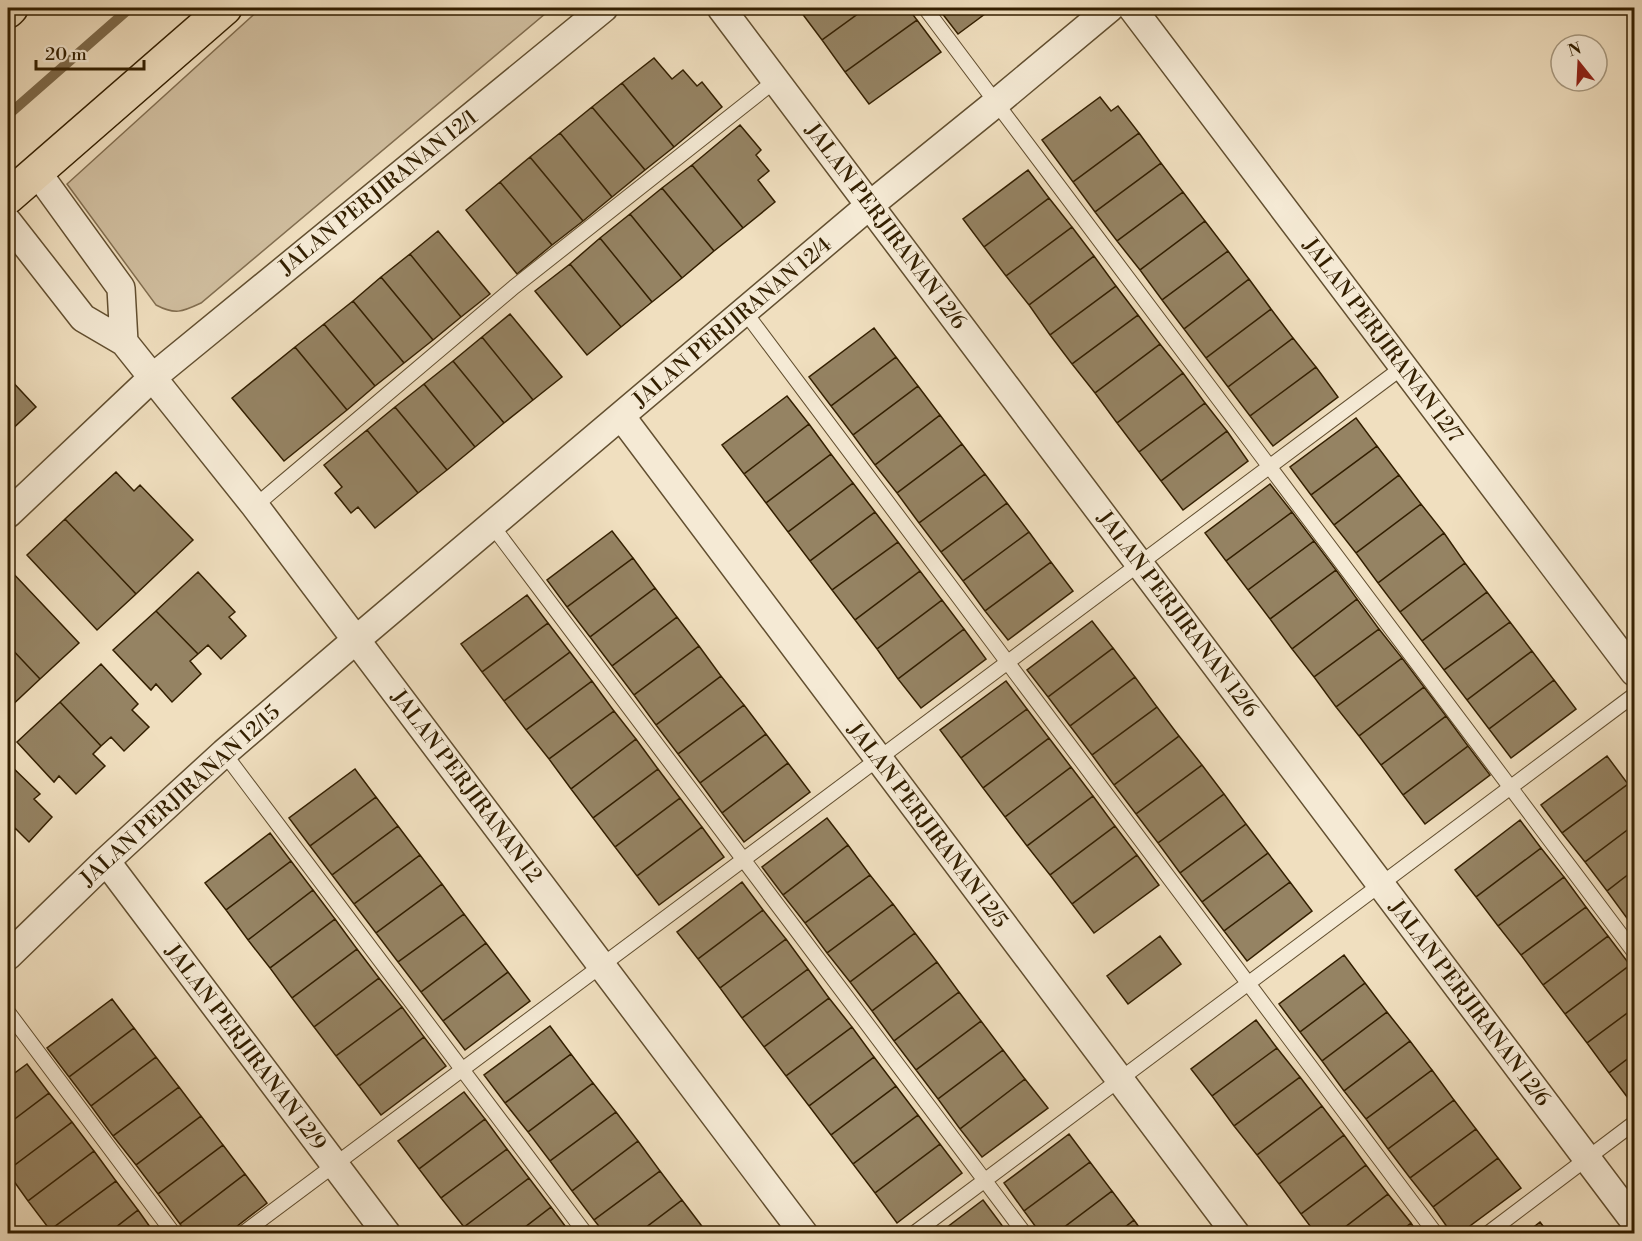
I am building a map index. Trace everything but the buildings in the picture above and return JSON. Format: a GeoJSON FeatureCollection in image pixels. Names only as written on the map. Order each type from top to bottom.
{"type":"FeatureCollection","features":[{"type":"Feature","properties":{"kind":"main road"},"geometry":{"type":"LineString","coordinates":[[8,11],[11,8]]}},
{"type":"Feature","properties":{"kind":"main road"},"geometry":{"type":"LineString","coordinates":[[8,197],[225,8]]}},
{"type":"Feature","properties":{"kind":"street","name":"JALAN PERJIRANAN 12/1"},"geometry":{"type":"LineString","coordinates":[[8,514],[153,377],[603,8]]}},
{"type":"Feature","properties":{"kind":"street","name":"JALAN PERJIRANAN 12/6"},"geometry":{"type":"LineString","coordinates":[[721,8],[1635,1221]]}},
{"type":"Feature","properties":{"kind":"street","name":"JALAN PERJIRANAN 12/4"},"geometry":{"type":"LineString","coordinates":[[357,639],[870,205],[1110,8]]}},
{"type":"Feature","properties":{"kind":"street","name":"JALAN PERJIRANAN 12/7"},"geometry":{"type":"LineString","coordinates":[[1132,8],[1635,672]]}},
{"type":"Feature","properties":{"kind":"street"},"geometry":{"type":"LineString","coordinates":[[37,172],[121,288],[124,342]]}},
{"type":"Feature","properties":{"kind":"street","name":"JALAN PERJIRANAN 12"},"geometry":{"type":"LineString","coordinates":[[8,222],[83,318],[124,342],[255,506],[804,1233]]}},
{"type":"Feature","properties":{"kind":"street","name":"JALAN PERJIRANAN 12/5"},"geometry":{"type":"LineString","coordinates":[[621,416],[1236,1233]]}},
{"type":"Feature","properties":{"kind":"street","name":"JALAN PERJIRANAN 12/15"},"geometry":{"type":"LineString","coordinates":[[8,956],[106,861],[224,753],[357,639]]}},
{"type":"Feature","properties":{"kind":"street","name":"JALAN PERJIRANAN 12/9"},"geometry":{"type":"LineString","coordinates":[[106,861],[387,1233]]}},
{"type":"Feature","properties":{"kind":"lane"},"geometry":{"type":"LineString","coordinates":[[925,8],[1635,952]]}},
{"type":"Feature","properties":{"kind":"lane"},"geometry":{"type":"LineString","coordinates":[[255,506],[514,287],[776,80]]}},
{"type":"Feature","properties":{"kind":"lane"},"geometry":{"type":"LineString","coordinates":[[744,312],[1436,1233]]}},
{"type":"Feature","properties":{"kind":"lane"},"geometry":{"type":"LineString","coordinates":[[242,1233],[1404,367]]}},
{"type":"Feature","properties":{"kind":"lane"},"geometry":{"type":"LineString","coordinates":[[491,524],[1025,1233]]}},
{"type":"Feature","properties":{"kind":"lane"},"geometry":{"type":"LineString","coordinates":[[913,1233],[1635,695]]}},
{"type":"Feature","properties":{"kind":"lane"},"geometry":{"type":"LineString","coordinates":[[224,753],[586,1233]]}},
{"type":"Feature","properties":{"kind":"lane"},"geometry":{"type":"LineString","coordinates":[[8,1012],[174,1233]]}},
{"type":"Feature","properties":{"kind":"lane"},"geometry":{"type":"LineString","coordinates":[[1486,1233],[1635,1123]]}},
{"type":"Feature","properties":{"kind":"shaded area"},"geometry":{"type":"Polygon","coordinates":[[[261,8],[552,8],[201,303],[183,310],[168,310],[156,305],[67,184],[261,8]]]}},
{"type":"Feature","properties":{"kind":"waterway"},"geometry":{"type":"LineString","coordinates":[[8,115],[130,8]]}}]}
